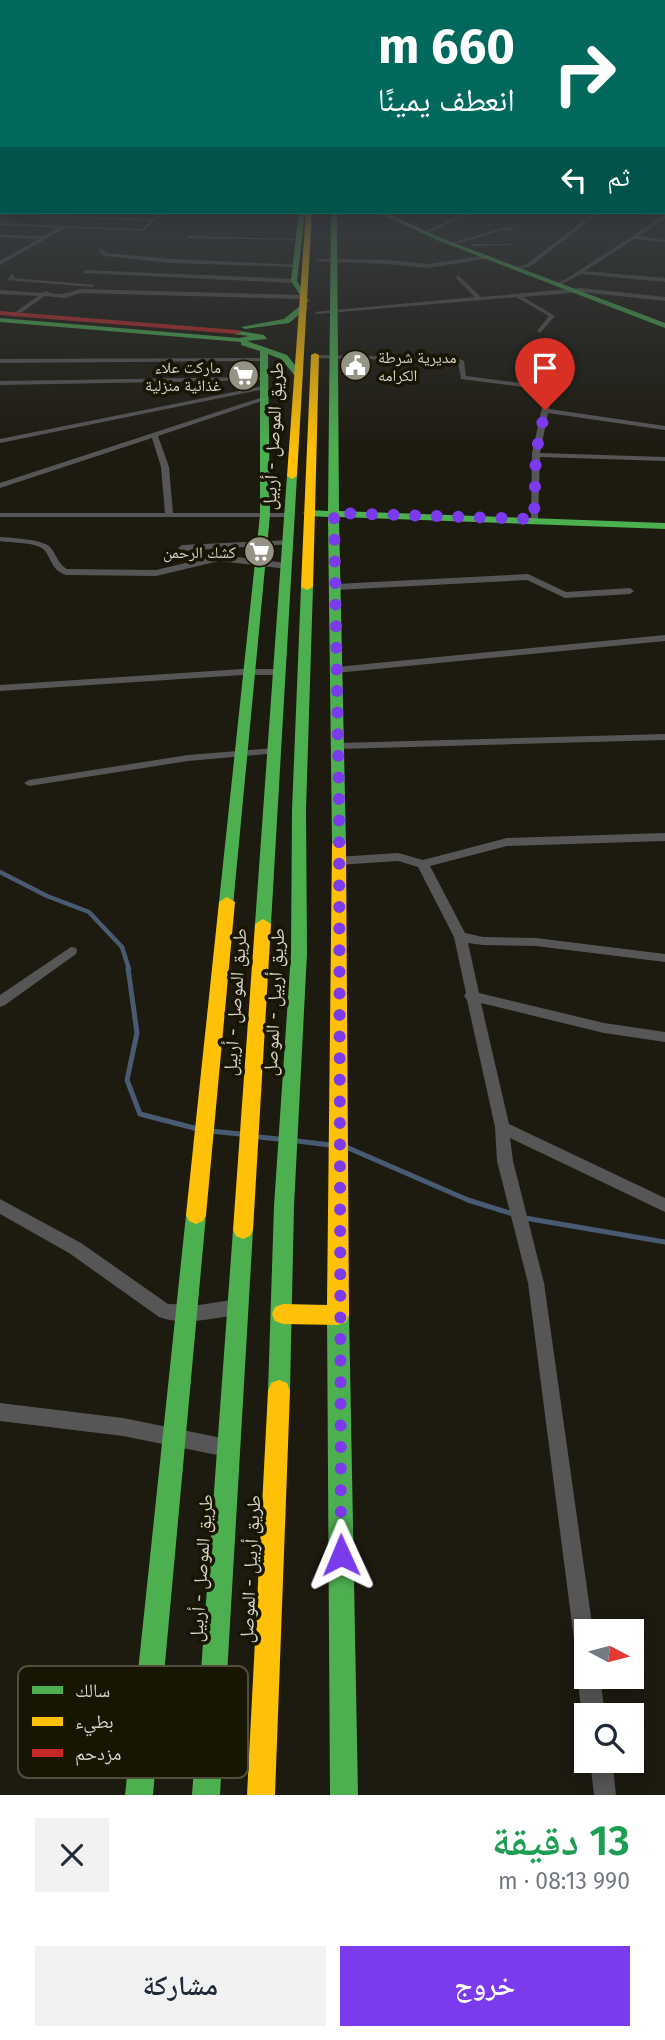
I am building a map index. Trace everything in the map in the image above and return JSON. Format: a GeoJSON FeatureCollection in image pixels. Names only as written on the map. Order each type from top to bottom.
{"type":"FeatureCollection","features":[{"type":"Feature","properties":{"kind":"main road"},"geometry":{"type":"LineString","coordinates":[[301,283],[333,357],[338,746],[338,1315],[344,1795]]}},
{"type":"Feature","properties":{"kind":"main road","name":"طريق الموصل - أربيل"},"geometry":{"type":"LineString","coordinates":[[215,1666],[299,375],[312,305],[311,283]]}},
{"type":"Feature","properties":{"kind":"main road","name":"طريق أربيل - الموصل"},"geometry":{"type":"LineString","coordinates":[[261,1795],[283,1314],[287,1150],[299,953],[299,810],[314,426],[312,305],[320,283]]}},
{"type":"Feature","properties":{"kind":"main road"},"geometry":{"type":"LineString","coordinates":[[551,283],[665,326]]}},
{"type":"Feature","properties":{"kind":"main road"},"geometry":{"type":"LineString","coordinates":[[4,318],[209,333],[277,323],[297,316],[312,305]]}},
{"type":"Feature","properties":{"kind":"main road"},"geometry":{"type":"LineString","coordinates":[[209,333],[292,363],[299,375]]}},
{"type":"Feature","properties":{"kind":"main road"},"geometry":{"type":"LineString","coordinates":[[152,1666],[265,515],[264,354]]}},
{"type":"Feature","properties":{"kind":"main road"},"geometry":{"type":"LineString","coordinates":[[309,513],[534,519],[665,526]]}},
{"type":"Feature","properties":{"kind":"main road"},"geometry":{"type":"LineString","coordinates":[[283,1314],[338,1315]]}},
{"type":"Feature","properties":{"kind":"street"},"geometry":{"type":"LineString","coordinates":[[58,283],[104,285]]}},
{"type":"Feature","properties":{"kind":"street"},"geometry":{"type":"LineString","coordinates":[[4,318],[61,283]]}},
{"type":"Feature","properties":{"kind":"street"},"geometry":{"type":"LineString","coordinates":[[464,283],[479,298]]}},
{"type":"Feature","properties":{"kind":"street"},"geometry":{"type":"LineString","coordinates":[[563,288],[569,283]]}},
{"type":"Feature","properties":{"kind":"street"},"geometry":{"type":"LineString","coordinates":[[650,286],[657,283]]}},
{"type":"Feature","properties":{"kind":"street"},"geometry":{"type":"LineString","coordinates":[[80,291],[86,285]]}},
{"type":"Feature","properties":{"kind":"street"},"geometry":{"type":"LineString","coordinates":[[0,292],[65,296],[80,291],[312,305],[479,298],[563,288],[665,299]]}},
{"type":"Feature","properties":{"kind":"street"},"geometry":{"type":"LineString","coordinates":[[633,296],[641,291]]}},
{"type":"Feature","properties":{"kind":"street"},"geometry":{"type":"LineString","coordinates":[[516,295],[552,316],[540,331]]}},
{"type":"Feature","properties":{"kind":"street"},"geometry":{"type":"LineString","coordinates":[[0,361],[179,361],[264,354]]}},
{"type":"Feature","properties":{"kind":"street"},"geometry":{"type":"LineString","coordinates":[[314,357],[454,359],[461,361],[463,378],[550,388],[536,455],[534,519]]}},
{"type":"Feature","properties":{"kind":"street"},"geometry":{"type":"LineString","coordinates":[[176,382],[179,361]]}},
{"type":"Feature","properties":{"kind":"street"},"geometry":{"type":"LineString","coordinates":[[0,383],[176,382],[263,389]]}},
{"type":"Feature","properties":{"kind":"street"},"geometry":{"type":"LineString","coordinates":[[0,486],[154,435],[263,389]]}},
{"type":"Feature","properties":{"kind":"street"},"geometry":{"type":"LineString","coordinates":[[0,441],[263,389]]}},
{"type":"Feature","properties":{"kind":"street"},"geometry":{"type":"LineString","coordinates":[[545,410],[665,428]]}},
{"type":"Feature","properties":{"kind":"street"},"geometry":{"type":"LineString","coordinates":[[154,435],[165,467],[169,516]]}},
{"type":"Feature","properties":{"kind":"street"},"geometry":{"type":"LineString","coordinates":[[536,455],[665,459]]}},
{"type":"Feature","properties":{"kind":"street"},"geometry":{"type":"LineString","coordinates":[[0,515],[290,515]]}},
{"type":"Feature","properties":{"kind":"street"},"geometry":{"type":"LineString","coordinates":[[0,540],[42,545],[47,548],[57,568],[66,572],[156,573],[210,559],[260,561],[287,566]]}},
{"type":"Feature","properties":{"kind":"street"},"geometry":{"type":"LineString","coordinates":[[182,548],[289,542]]}},
{"type":"Feature","properties":{"kind":"street"},"geometry":{"type":"LineString","coordinates":[[336,587],[528,577],[565,596],[630,591]]}},
{"type":"Feature","properties":{"kind":"street"},"geometry":{"type":"LineString","coordinates":[[336,670],[665,638]]}},
{"type":"Feature","properties":{"kind":"street"},"geometry":{"type":"LineString","coordinates":[[0,688],[279,672]]}},
{"type":"Feature","properties":{"kind":"street"},"geometry":{"type":"LineString","coordinates":[[338,746],[665,737]]}},
{"type":"Feature","properties":{"kind":"street"},"geometry":{"type":"LineString","coordinates":[[29,783],[188,758],[274,751]]}},
{"type":"Feature","properties":{"kind":"street"},"geometry":{"type":"LineString","coordinates":[[337,861],[398,857],[423,864],[507,842],[665,837]]}},
{"type":"Feature","properties":{"kind":"street"},"geometry":{"type":"LineString","coordinates":[[423,864],[460,937],[502,1127],[505,1161],[536,1283],[581,1619]]}},
{"type":"Feature","properties":{"kind":"street"},"geometry":{"type":"LineString","coordinates":[[460,937],[483,941],[536,942],[665,958]]}},
{"type":"Feature","properties":{"kind":"street"},"geometry":{"type":"LineString","coordinates":[[0,1002],[71,951]]}},
{"type":"Feature","properties":{"kind":"street"},"geometry":{"type":"LineString","coordinates":[[471,996],[604,1028],[665,1037]]}},
{"type":"Feature","properties":{"kind":"street"},"geometry":{"type":"LineString","coordinates":[[502,1127],[665,1205]]}},
{"type":"Feature","properties":{"kind":"street"},"geometry":{"type":"LineString","coordinates":[[0,1206],[75,1248],[165,1312],[238,1307]]}},
{"type":"Feature","properties":{"kind":"street"},"geometry":{"type":"LineString","coordinates":[[0,1412],[174,1436],[231,1449]]}},
{"type":"Feature","properties":{"kind":"street"},"geometry":{"type":"LineString","coordinates":[[602,1773],[605,1795]]}},
{"type":"Feature","properties":{"kind":"waterway"},"geometry":{"type":"LineString","coordinates":[[0,872],[47,896],[89,912],[122,947],[129,969]]}},
{"type":"Feature","properties":{"kind":"waterway"},"geometry":{"type":"LineString","coordinates":[[128,968],[137,1033],[127,1080],[140,1114],[198,1129]]}},
{"type":"Feature","properties":{"kind":"waterway"},"geometry":{"type":"LineString","coordinates":[[210,1131],[240,1134]]}},
{"type":"Feature","properties":{"kind":"waterway"},"geometry":{"type":"LineString","coordinates":[[259,1137],[278,1139]]}},
{"type":"Feature","properties":{"kind":"waterway"},"geometry":{"type":"LineString","coordinates":[[297,1141],[330,1145]]}},
{"type":"Feature","properties":{"kind":"waterway"},"geometry":{"type":"LineString","coordinates":[[346,1147],[468,1200],[513,1214]]}},
{"type":"Feature","properties":{"kind":"waterway"},"geometry":{"type":"LineString","coordinates":[[525,1218],[665,1242]]}},
{"type":"Feature","properties":{"kind":"traffic: fast"},"geometry":{"type":"LineString","coordinates":[[295,283],[305,301]]}},
{"type":"Feature","properties":{"kind":"traffic: fast"},"geometry":{"type":"LineString","coordinates":[[333,283],[332,426],[339,844]]}},
{"type":"Feature","properties":{"kind":"traffic: fast"},"geometry":{"type":"LineString","coordinates":[[553,283],[665,326]]}},
{"type":"Feature","properties":{"kind":"traffic: fast"},"geometry":{"type":"LineString","coordinates":[[245,327],[286,321],[304,307]]}},
{"type":"Feature","properties":{"kind":"traffic: fast"},"geometry":{"type":"LineString","coordinates":[[0,320],[239,340],[264,337],[237,332]]}},
{"type":"Feature","properties":{"kind":"traffic: fast"},"geometry":{"type":"LineString","coordinates":[[244,343],[284,357],[299,375]]}},
{"type":"Feature","properties":{"kind":"traffic: fast"},"geometry":{"type":"LineString","coordinates":[[227,902],[265,515],[264,348]]}},
{"type":"Feature","properties":{"kind":"traffic: fast"},"geometry":{"type":"LineString","coordinates":[[263,924],[292,476]]}},
{"type":"Feature","properties":{"kind":"traffic: fast"},"geometry":{"type":"LineString","coordinates":[[308,513],[665,526]]}},
{"type":"Feature","properties":{"kind":"traffic: fast"},"geometry":{"type":"LineString","coordinates":[[279,1391],[284,1206],[299,953],[299,810],[307,587]]}},
{"type":"Feature","properties":{"kind":"traffic: fast"},"geometry":{"type":"LineString","coordinates":[[152,1666],[196,1215]]}},
{"type":"Feature","properties":{"kind":"traffic: fast"},"geometry":{"type":"LineString","coordinates":[[214,1666],[243,1230]]}},
{"type":"Feature","properties":{"kind":"traffic: fast"},"geometry":{"type":"LineString","coordinates":[[338,1312],[344,1795]]}},
{"type":"Feature","properties":{"kind":"traffic: fast"},"geometry":{"type":"LineString","coordinates":[[139,1795],[141,1778]]}},
{"type":"Feature","properties":{"kind":"traffic: fast"},"geometry":{"type":"LineString","coordinates":[[206,1795],[207,1778]]}},
{"type":"Feature","properties":{"kind":"traffic: slow"},"geometry":{"type":"LineString","coordinates":[[292,476],[304,283]]}},
{"type":"Feature","properties":{"kind":"traffic: slow"},"geometry":{"type":"LineString","coordinates":[[307,587],[315,355]]}},
{"type":"Feature","properties":{"kind":"traffic: slow"},"geometry":{"type":"LineString","coordinates":[[338,1312],[339,844]]}},
{"type":"Feature","properties":{"kind":"traffic: slow"},"geometry":{"type":"LineString","coordinates":[[196,1215],[227,902]]}},
{"type":"Feature","properties":{"kind":"traffic: slow"},"geometry":{"type":"LineString","coordinates":[[243,1230],[263,924]]}},
{"type":"Feature","properties":{"kind":"traffic: slow"},"geometry":{"type":"LineString","coordinates":[[283,1314],[338,1315]]}},
{"type":"Feature","properties":{"kind":"traffic: slow"},"geometry":{"type":"LineString","coordinates":[[261,1795],[279,1391]]}},
{"type":"Feature","properties":{"kind":"traffic: jam"},"geometry":{"type":"LineString","coordinates":[[0,313],[237,332]]}},
{"type":"Feature","properties":{"kind":"place","name":"مديرية شرطة الكرامه"},"geometry":{"type":"Point","coordinates":[355,366]}},
{"type":"Feature","properties":{"kind":"place","name":"ماركت علاء غذائية منزلية"},"geometry":{"type":"Point","coordinates":[244,376]}},
{"type":"Feature","properties":{"kind":"place","name":"كشك الرحمن"},"geometry":{"type":"Point","coordinates":[259,552]}},
{"type":"Feature","properties":{"kind":"route"},"geometry":{"type":"LineString","coordinates":[[341,1555],[338,1315],[339,799],[334,513],[534,519],[536,453],[545,410]]}}]}
